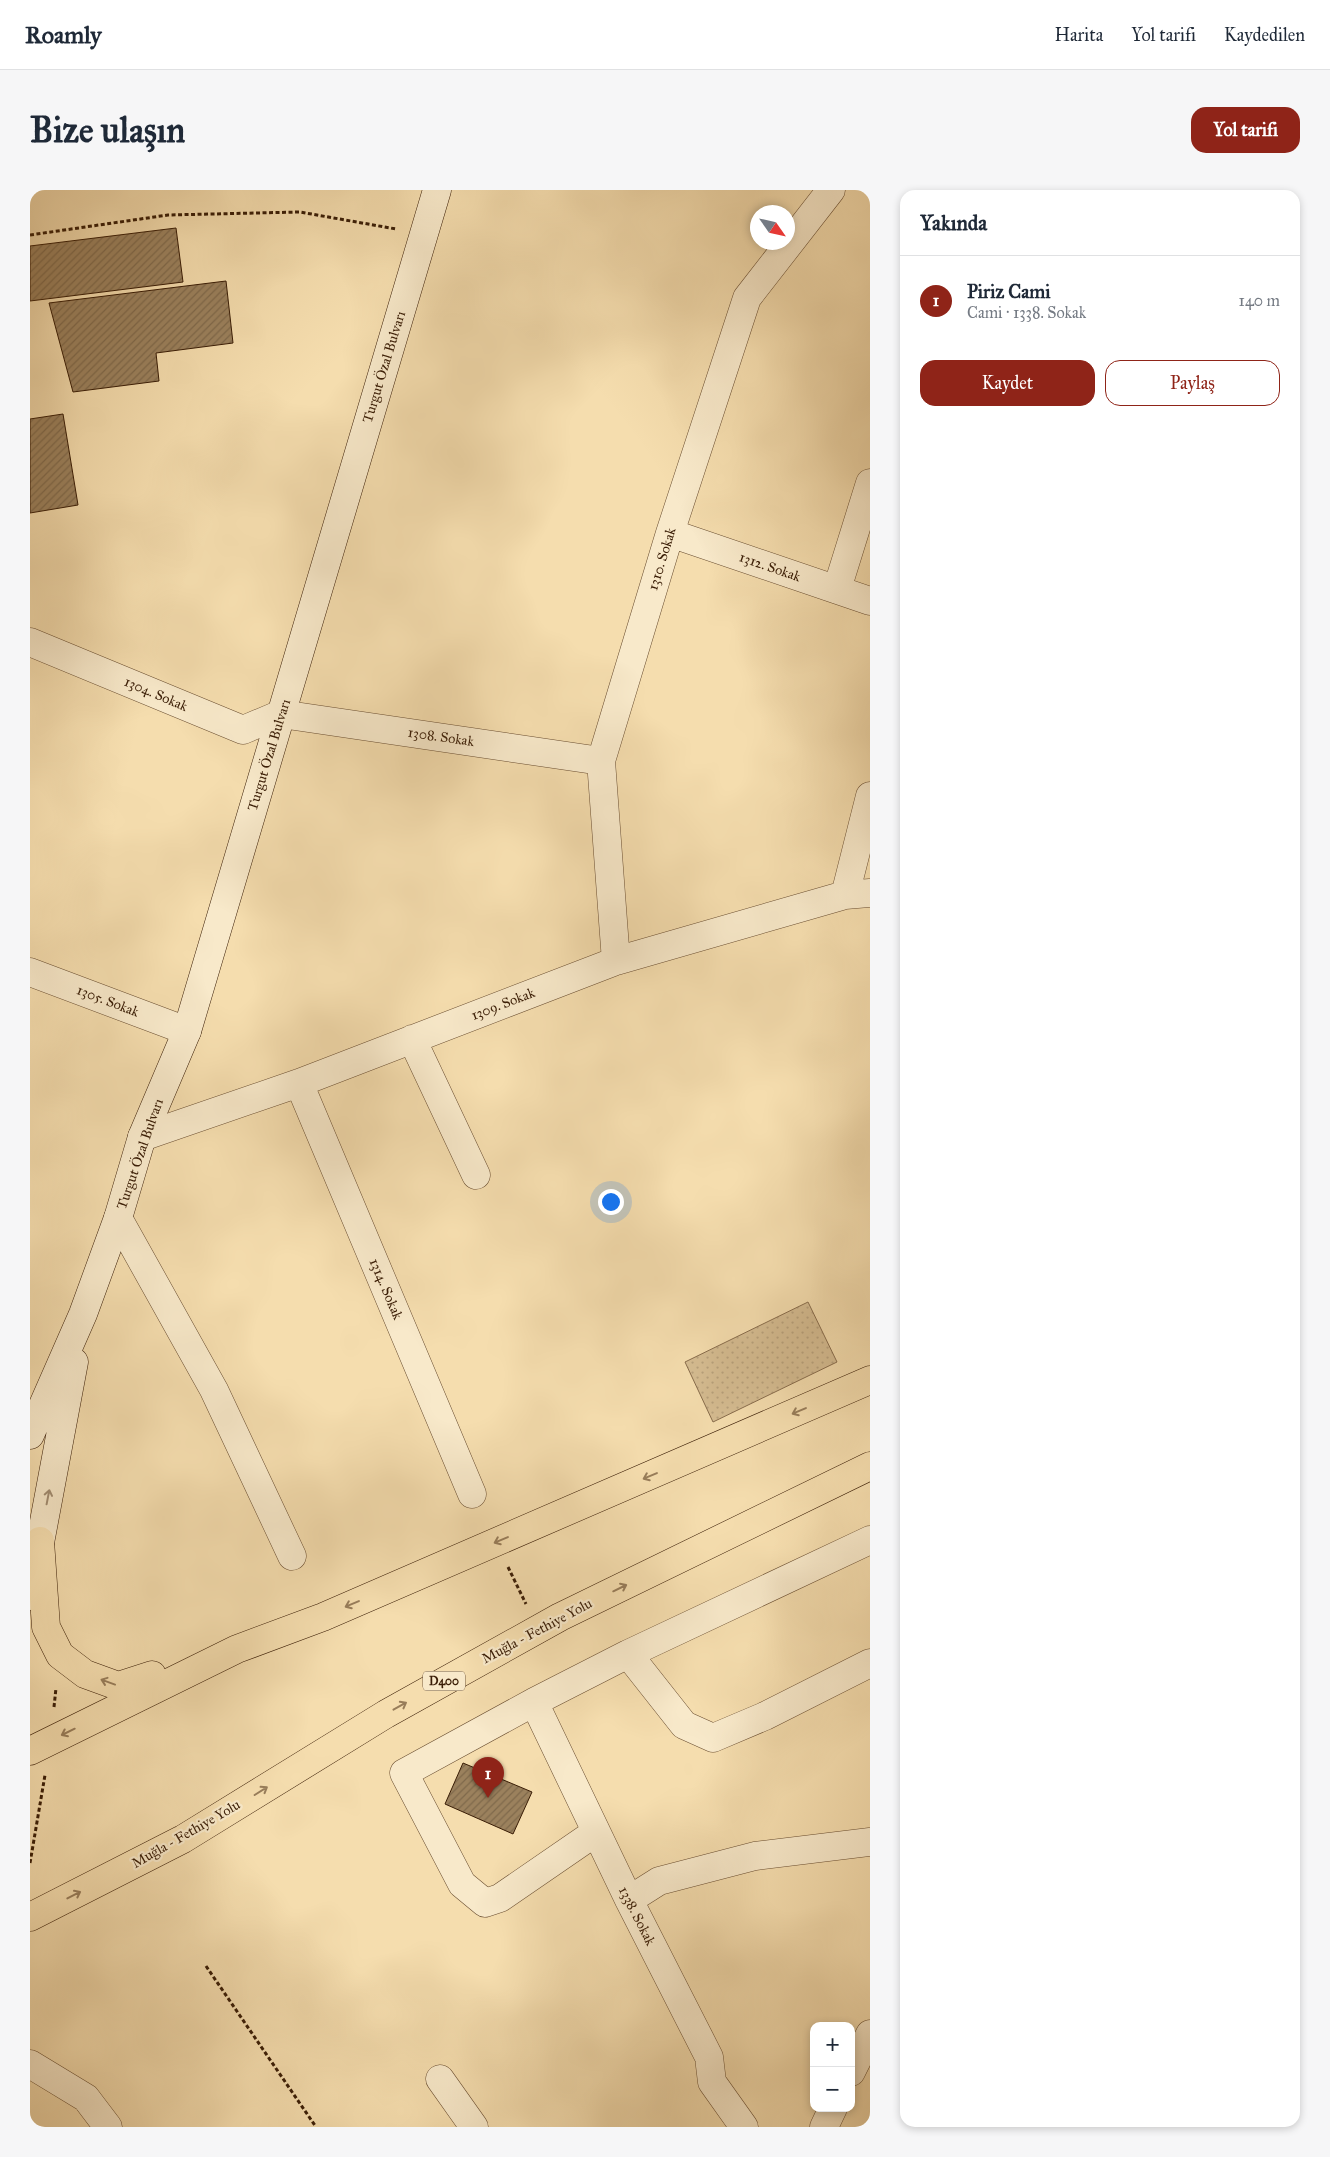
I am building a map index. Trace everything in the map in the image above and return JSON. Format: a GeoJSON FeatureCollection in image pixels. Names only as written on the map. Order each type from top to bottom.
{"type":"FeatureCollection","features":[{"type":"Feature","properties":{"kind":"highway"},"geometry":{"type":"LineString","coordinates":[[40,1541],[46,1628],[60,1655],[85,1674],[118,1686],[237,1649],[323,1617],[870,1380]]}},
{"type":"Feature","properties":{"kind":"highway","name":"Muğla - Fethiye Yolu"},"geometry":{"type":"LineString","coordinates":[[30,1917],[183,1839],[386,1714],[539,1629],[870,1466]]}},
{"type":"Feature","properties":{"kind":"highway"},"geometry":{"type":"LineString","coordinates":[[30,1751],[237,1649]]}},
{"type":"Feature","properties":{"kind":"street","name":"Turgut Özal Bulvarı"},"geometry":{"type":"LineString","coordinates":[[30,1434],[83,1314],[118,1218],[142,1137],[187,1031],[437,190]]}},
{"type":"Feature","properties":{"kind":"street","name":"1310. Sokak"},"geometry":{"type":"LineString","coordinates":[[616,961],[601,761],[670,533],[747,298],[831,190]]}},
{"type":"Feature","properties":{"kind":"street"},"geometry":{"type":"LineString","coordinates":[[837,589],[870,483]]}},
{"type":"Feature","properties":{"kind":"street","name":"1312. Sokak"},"geometry":{"type":"LineString","coordinates":[[670,533],[870,601]]}},
{"type":"Feature","properties":{"kind":"street","name":"1304. Sokak"},"geometry":{"type":"LineString","coordinates":[[30,642],[243,730],[282,714]]}},
{"type":"Feature","properties":{"kind":"street","name":"1308. Sokak"},"geometry":{"type":"LineString","coordinates":[[282,714],[601,761]]}},
{"type":"Feature","properties":{"kind":"street"},"geometry":{"type":"LineString","coordinates":[[858,894],[870,796]]}},
{"type":"Feature","properties":{"kind":"street","name":"1309. Sokak"},"geometry":{"type":"LineString","coordinates":[[142,1137],[299,1083],[616,961],[858,894]]}},
{"type":"Feature","properties":{"kind":"street","name":"1305. Sokak"},"geometry":{"type":"LineString","coordinates":[[30,972],[187,1031]]}},
{"type":"Feature","properties":{"kind":"street"},"geometry":{"type":"LineString","coordinates":[[412,1040],[476,1175]]}},
{"type":"Feature","properties":{"kind":"street","name":"1314. Sokak"},"geometry":{"type":"LineString","coordinates":[[299,1083],[472,1494]]}},
{"type":"Feature","properties":{"kind":"street"},"geometry":{"type":"LineString","coordinates":[[118,1218],[214,1390],[292,1556]]}},
{"type":"Feature","properties":{"kind":"street","name":"Turgut Özal Bulvarı"},"geometry":{"type":"LineString","coordinates":[[30,1596],[83,1314]]}},
{"type":"Feature","properties":{"kind":"street"},"geometry":{"type":"LineString","coordinates":[[596,1832],[500,1898],[485,1903],[462,1884],[404,1773],[534,1702],[628,1654],[870,1540]]}},
{"type":"Feature","properties":{"kind":"street"},"geometry":{"type":"LineString","coordinates":[[628,1654],[684,1726],[714,1738],[765,1716],[870,1663]]}},
{"type":"Feature","properties":{"kind":"street","name":"1338. Sokak"},"geometry":{"type":"LineString","coordinates":[[534,1702],[629,1900],[709,2056],[712,2082],[744,2127]]}},
{"type":"Feature","properties":{"kind":"street"},"geometry":{"type":"LineString","coordinates":[[629,1900],[659,1881],[755,1856],[870,1842]]}},
{"type":"Feature","properties":{"kind":"street"},"geometry":{"type":"LineString","coordinates":[[854,2067],[870,2034]]}},
{"type":"Feature","properties":{"kind":"street"},"geometry":{"type":"LineString","coordinates":[[30,2064],[86,2098],[108,2127]]}},
{"type":"Feature","properties":{"kind":"street"},"geometry":{"type":"LineString","coordinates":[[440,2079],[474,2127]]}},
{"type":"Feature","properties":{"kind":"street"},"geometry":{"type":"LineString","coordinates":[[824,2127],[831,2112]]}},
{"type":"Feature","properties":{"kind":"path"},"geometry":{"type":"LineString","coordinates":[[30,235],[168,215],[300,212],[424,234]]}},
{"type":"Feature","properties":{"kind":"path"},"geometry":{"type":"LineString","coordinates":[[496,1542],[539,1629]]}},
{"type":"Feature","properties":{"kind":"path"},"geometry":{"type":"LineString","coordinates":[[206,1966],[316,2127]]}},
{"type":"Feature","properties":{"kind":"shaded area"},"geometry":{"type":"Polygon","coordinates":[[[808,1302],[837,1362],[713,1422],[685,1362],[808,1302]]]}},
{"type":"Feature","properties":{"kind":"building"},"geometry":{"type":"Polygon","coordinates":[[[176,228],[183,282],[30,301],[30,246],[176,228]]]}},
{"type":"Feature","properties":{"kind":"building"},"geometry":{"type":"Polygon","coordinates":[[[226,281],[233,343],[156,353],[159,381],[73,392],[49,303],[226,281]]]}},
{"type":"Feature","properties":{"kind":"building"},"geometry":{"type":"Polygon","coordinates":[[[63,414],[78,505],[30,513],[30,419],[63,414]]]}},
{"type":"Feature","properties":{"kind":"building"},"geometry":{"type":"Polygon","coordinates":[[[463,1763],[532,1792],[513,1834],[445,1804],[463,1763]]]}},
{"type":"Feature","properties":{"kind":"place","name":"Piriz Cami"},"geometry":{"type":"Point","coordinates":[488,1798]}}]}
